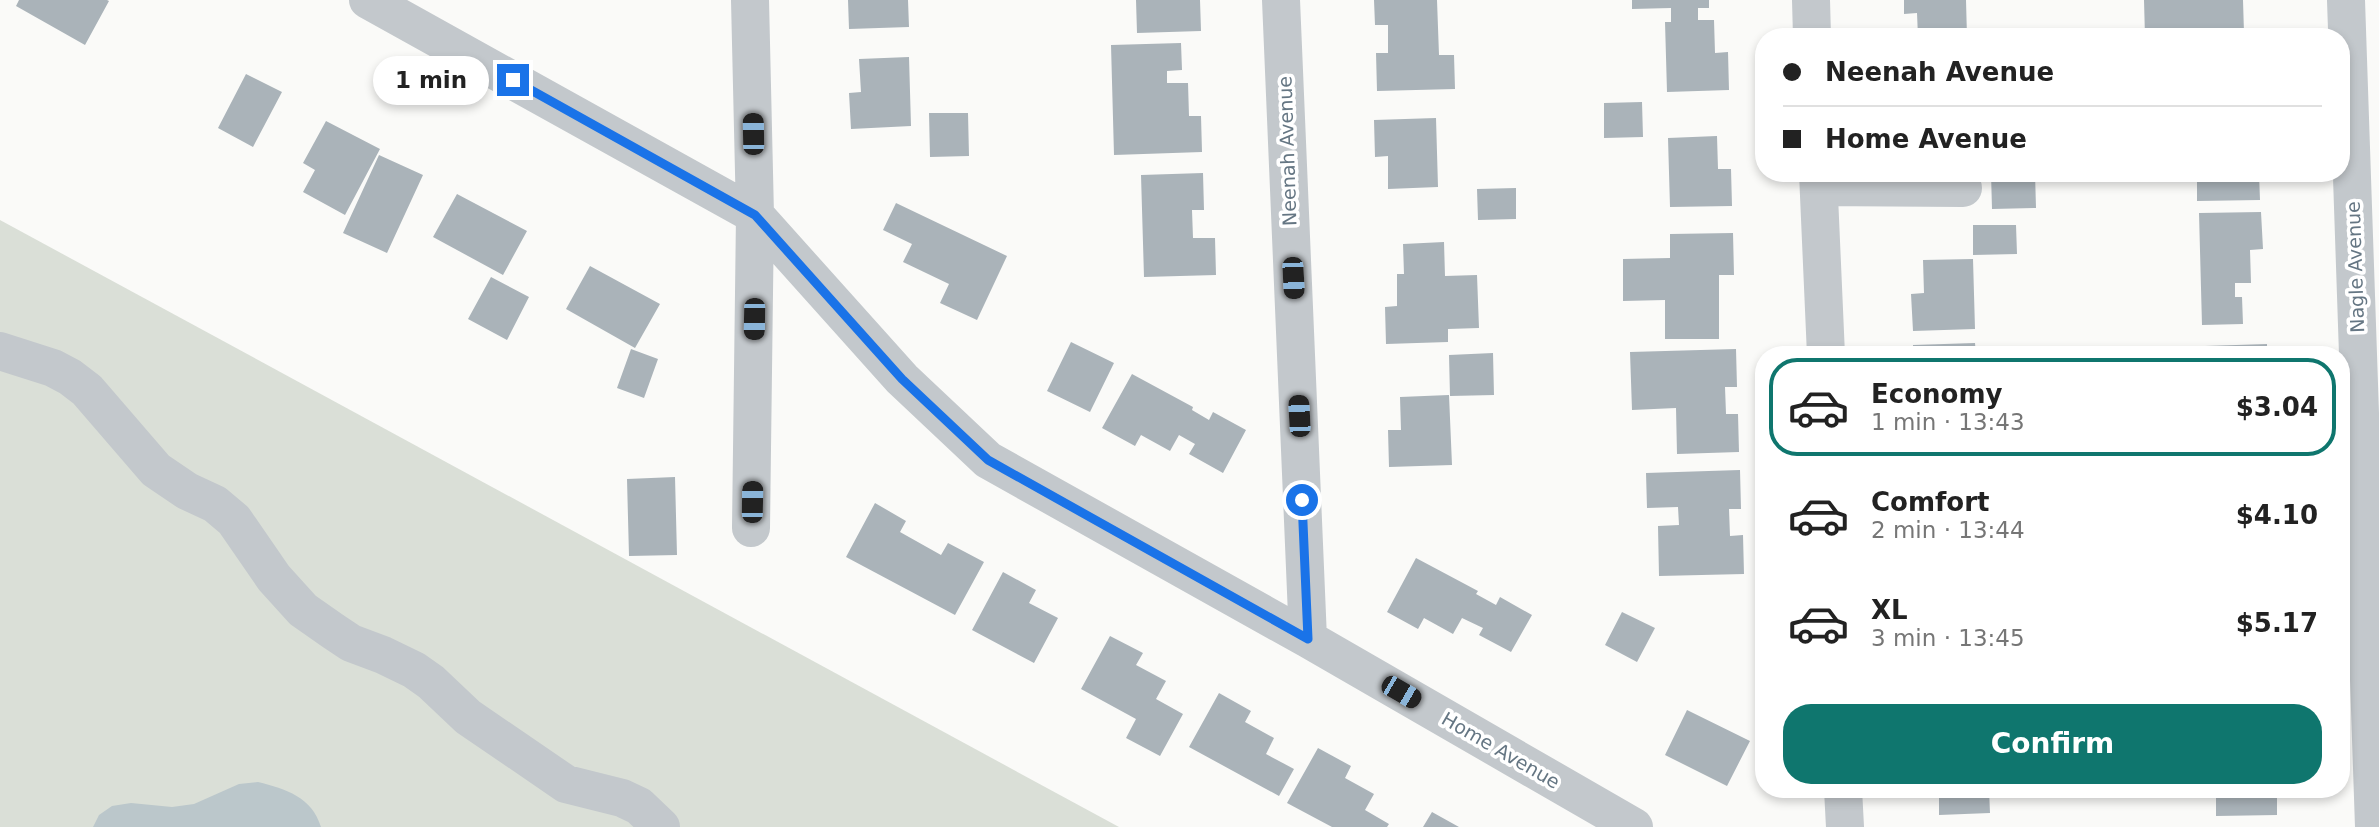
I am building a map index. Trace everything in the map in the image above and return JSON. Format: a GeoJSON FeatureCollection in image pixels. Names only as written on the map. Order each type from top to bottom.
{"type":"FeatureCollection","features":[{"type":"Feature","properties":{"kind":"street","name":"Home Avenue"},"geometry":{"type":"LineString","coordinates":[[368,0],[755,215],[902,379],[988,460],[1308,639],[1634,827]]}},
{"type":"Feature","properties":{"kind":"street"},"geometry":{"type":"LineString","coordinates":[[750,0],[755,215],[751,528]]}},
{"type":"Feature","properties":{"kind":"street","name":"Neenah Avenue"},"geometry":{"type":"LineString","coordinates":[[1281,0],[1308,639]]}},
{"type":"Feature","properties":{"kind":"street"},"geometry":{"type":"LineString","coordinates":[[1811,0],[1812,28]]}},
{"type":"Feature","properties":{"kind":"street","name":"Nagle Avenue"},"geometry":{"type":"LineString","coordinates":[[2346,0],[2347,28]]}},
{"type":"Feature","properties":{"kind":"street","name":"Nagle Avenue"},"geometry":{"type":"LineString","coordinates":[[2350,118],[2374,827]]}},
{"type":"Feature","properties":{"kind":"street"},"geometry":{"type":"LineString","coordinates":[[1818,182],[1826,346]]}},
{"type":"Feature","properties":{"kind":"street"},"geometry":{"type":"LineString","coordinates":[[1854,182],[1963,188]]}},
{"type":"Feature","properties":{"kind":"street"},"geometry":{"type":"LineString","coordinates":[[0,351],[53,368],[87,390],[156,470],[187,491],[215,504],[234,520],[274,578],[303,610],[351,643],[383,655],[422,676],[468,717],[566,784],[622,798],[639,806],[661,827]]}},
{"type":"Feature","properties":{"kind":"street"},"geometry":{"type":"LineString","coordinates":[[1843,798],[1845,827]]}},
{"type":"Feature","properties":{"kind":"shaded area"},"geometry":{"type":"Polygon","coordinates":[[[0,220],[1119,827],[0,827],[0,220]]]}},
{"type":"Feature","properties":{"kind":"shaded area"},"geometry":{"type":"Polygon","coordinates":[[[258,782],[288,791],[304,801],[317,817],[321,827],[93,827],[99,815],[112,806],[131,803],[172,807],[194,804],[239,784],[258,782]]]}},
{"type":"Feature","properties":{"kind":"building"},"geometry":{"type":"Polygon","coordinates":[[[19,0],[109,1],[85,45],[16,6],[19,0]]]}},
{"type":"Feature","properties":{"kind":"building"},"geometry":{"type":"Polygon","coordinates":[[[848,0],[908,0],[909,27],[849,29],[848,0]]]}},
{"type":"Feature","properties":{"kind":"building"},"geometry":{"type":"Polygon","coordinates":[[[1136,0],[1200,0],[1201,31],[1137,33],[1136,0]]]}},
{"type":"Feature","properties":{"kind":"building"},"geometry":{"type":"Polygon","coordinates":[[[1374,0],[1437,0],[1439,55],[1454,55],[1455,89],[1377,91],[1376,53],[1388,53],[1388,25],[1375,25],[1374,0]]]}},
{"type":"Feature","properties":{"kind":"building"},"geometry":{"type":"Polygon","coordinates":[[[1632,0],[1709,0],[1709,8],[1698,8],[1698,20],[1714,20],[1715,53],[1728,52],[1729,90],[1667,92],[1665,22],[1671,22],[1671,8],[1632,9],[1632,0]]]}},
{"type":"Feature","properties":{"kind":"building"},"geometry":{"type":"Polygon","coordinates":[[[1904,0],[1966,0],[1967,28],[1918,28],[1917,13],[1904,14],[1904,0]]]}},
{"type":"Feature","properties":{"kind":"building"},"geometry":{"type":"Polygon","coordinates":[[[2144,0],[2243,0],[2244,28],[2145,28],[2144,0]]]}},
{"type":"Feature","properties":{"kind":"building"},"geometry":{"type":"Polygon","coordinates":[[[1181,43],[1182,70],[1167,71],[1167,83],[1188,83],[1189,116],[1201,116],[1202,152],[1114,155],[1111,45],[1181,43]]]}},
{"type":"Feature","properties":{"kind":"building"},"geometry":{"type":"Polygon","coordinates":[[[909,57],[911,126],[851,129],[849,93],[861,92],[859,59],[909,57]]]}},
{"type":"Feature","properties":{"kind":"building"},"geometry":{"type":"Polygon","coordinates":[[[246,74],[282,92],[253,147],[218,128],[246,74]]]}},
{"type":"Feature","properties":{"kind":"building"},"geometry":{"type":"Polygon","coordinates":[[[1642,102],[1643,137],[1604,138],[1604,103],[1642,102]]]}},
{"type":"Feature","properties":{"kind":"building"},"geometry":{"type":"Polygon","coordinates":[[[929,113],[968,113],[969,156],[930,157],[929,113]]]}},
{"type":"Feature","properties":{"kind":"building"},"geometry":{"type":"Polygon","coordinates":[[[1436,118],[1438,187],[1388,189],[1388,156],[1375,157],[1374,120],[1436,118]]]}},
{"type":"Feature","properties":{"kind":"building"},"geometry":{"type":"Polygon","coordinates":[[[326,121],[380,149],[345,215],[303,192],[315,170],[303,163],[326,121]]]}},
{"type":"Feature","properties":{"kind":"building"},"geometry":{"type":"Polygon","coordinates":[[[1717,136],[1718,169],[1731,169],[1732,206],[1670,207],[1668,138],[1717,136]]]}},
{"type":"Feature","properties":{"kind":"building"},"geometry":{"type":"Polygon","coordinates":[[[379,155],[423,175],[387,253],[343,233],[379,155]]]}},
{"type":"Feature","properties":{"kind":"building"},"geometry":{"type":"Polygon","coordinates":[[[1203,173],[1204,210],[1192,210],[1193,238],[1215,238],[1216,275],[1144,277],[1141,175],[1203,173]]]}},
{"type":"Feature","properties":{"kind":"building"},"geometry":{"type":"Polygon","coordinates":[[[1991,182],[2035,182],[2036,208],[1992,209],[1991,182]]]}},
{"type":"Feature","properties":{"kind":"building"},"geometry":{"type":"Polygon","coordinates":[[[2197,182],[2259,182],[2260,200],[2197,201],[2197,182]]]}},
{"type":"Feature","properties":{"kind":"building"},"geometry":{"type":"Polygon","coordinates":[[[1516,188],[1516,219],[1478,220],[1477,189],[1516,188]]]}},
{"type":"Feature","properties":{"kind":"building"},"geometry":{"type":"Polygon","coordinates":[[[457,194],[527,231],[503,275],[433,237],[457,194]]]}},
{"type":"Feature","properties":{"kind":"building"},"geometry":{"type":"Polygon","coordinates":[[[896,203],[1007,256],[977,320],[940,303],[949,284],[903,262],[912,244],[883,230],[896,203]]]}},
{"type":"Feature","properties":{"kind":"building"},"geometry":{"type":"Polygon","coordinates":[[[2261,212],[2263,249],[2250,250],[2251,283],[2235,283],[2235,297],[2242,297],[2243,324],[2202,325],[2199,213],[2261,212]]]}},
{"type":"Feature","properties":{"kind":"building"},"geometry":{"type":"Polygon","coordinates":[[[1973,225],[2016,225],[2017,254],[1973,255],[1973,225]]]}},
{"type":"Feature","properties":{"kind":"building"},"geometry":{"type":"Polygon","coordinates":[[[1733,233],[1734,275],[1719,275],[1719,339],[1665,339],[1665,300],[1623,301],[1623,259],[1670,258],[1670,234],[1733,233]]]}},
{"type":"Feature","properties":{"kind":"building"},"geometry":{"type":"Polygon","coordinates":[[[1444,242],[1445,276],[1477,275],[1479,328],[1448,329],[1448,342],[1386,344],[1385,307],[1397,306],[1397,274],[1404,274],[1403,244],[1444,242]]]}},
{"type":"Feature","properties":{"kind":"building"},"geometry":{"type":"Polygon","coordinates":[[[1973,259],[1975,329],[1913,331],[1911,294],[1924,293],[1923,260],[1973,259]]]}},
{"type":"Feature","properties":{"kind":"building"},"geometry":{"type":"Polygon","coordinates":[[[590,266],[660,304],[635,348],[566,309],[590,266]]]}},
{"type":"Feature","properties":{"kind":"building"},"geometry":{"type":"Polygon","coordinates":[[[491,277],[529,297],[507,340],[468,319],[491,277]]]}},
{"type":"Feature","properties":{"kind":"building"},"geometry":{"type":"Polygon","coordinates":[[[1071,342],[1114,363],[1090,412],[1047,391],[1071,342]]]}},
{"type":"Feature","properties":{"kind":"building"},"geometry":{"type":"Polygon","coordinates":[[[1975,343],[1975,346],[1913,346],[1975,343]]]}},
{"type":"Feature","properties":{"kind":"building"},"geometry":{"type":"Polygon","coordinates":[[[2267,344],[2267,346],[2205,346],[2267,344]]]}},
{"type":"Feature","properties":{"kind":"building"},"geometry":{"type":"Polygon","coordinates":[[[631,349],[658,359],[644,398],[617,388],[631,349]]]}},
{"type":"Feature","properties":{"kind":"building"},"geometry":{"type":"Polygon","coordinates":[[[1736,349],[1737,387],[1725,387],[1726,414],[1738,414],[1739,452],[1677,454],[1676,408],[1632,410],[1630,352],[1736,349]]]}},
{"type":"Feature","properties":{"kind":"building"},"geometry":{"type":"Polygon","coordinates":[[[1493,353],[1494,395],[1450,396],[1449,355],[1493,353]]]}},
{"type":"Feature","properties":{"kind":"building"},"geometry":{"type":"Polygon","coordinates":[[[1132,374],[1193,407],[1192,410],[1209,420],[1213,412],[1246,430],[1223,473],[1189,454],[1195,444],[1179,435],[1170,451],[1141,435],[1135,446],[1102,428],[1132,374]]]}},
{"type":"Feature","properties":{"kind":"building"},"geometry":{"type":"Polygon","coordinates":[[[1449,395],[1452,465],[1389,467],[1388,430],[1401,430],[1400,397],[1449,395]]]}},
{"type":"Feature","properties":{"kind":"building"},"geometry":{"type":"Polygon","coordinates":[[[1740,470],[1741,509],[1729,509],[1730,536],[1743,535],[1744,574],[1659,576],[1658,526],[1679,525],[1678,507],[1647,508],[1646,473],[1740,470]]]}},
{"type":"Feature","properties":{"kind":"building"},"geometry":{"type":"Polygon","coordinates":[[[675,477],[677,555],[629,556],[627,479],[675,477]]]}},
{"type":"Feature","properties":{"kind":"building"},"geometry":{"type":"Polygon","coordinates":[[[875,503],[906,521],[900,532],[941,555],[948,543],[984,562],[955,615],[846,557],[875,503]]]}},
{"type":"Feature","properties":{"kind":"building"},"geometry":{"type":"Polygon","coordinates":[[[1416,558],[1478,591],[1476,594],[1496,605],[1500,597],[1532,615],[1511,652],[1479,635],[1483,628],[1462,618],[1453,634],[1424,618],[1418,629],[1387,612],[1416,558]]]}},
{"type":"Feature","properties":{"kind":"building"},"geometry":{"type":"Polygon","coordinates":[[[1003,572],[1036,590],[1029,603],[1058,618],[1034,663],[972,630],[1003,572]]]}},
{"type":"Feature","properties":{"kind":"building"},"geometry":{"type":"Polygon","coordinates":[[[1622,612],[1655,628],[1637,662],[1605,645],[1622,612]]]}},
{"type":"Feature","properties":{"kind":"building"},"geometry":{"type":"Polygon","coordinates":[[[1110,636],[1143,653],[1136,665],[1166,681],[1156,699],[1183,714],[1160,756],[1126,738],[1136,719],[1081,689],[1110,636]]]}},
{"type":"Feature","properties":{"kind":"building"},"geometry":{"type":"Polygon","coordinates":[[[1219,693],[1251,711],[1245,722],[1274,738],[1266,754],[1294,769],[1279,796],[1189,747],[1219,693]]]}},
{"type":"Feature","properties":{"kind":"building"},"geometry":{"type":"Polygon","coordinates":[[[1687,710],[1750,741],[1727,786],[1665,755],[1687,710]]]}},
{"type":"Feature","properties":{"kind":"building"},"geometry":{"type":"Polygon","coordinates":[[[1318,748],[1351,766],[1345,778],[1374,794],[1365,810],[1389,824],[1387,827],[1332,827],[1287,803],[1318,748]]]}},
{"type":"Feature","properties":{"kind":"building"},"geometry":{"type":"Polygon","coordinates":[[[1939,798],[1989,798],[1990,813],[1939,815],[1939,798]]]}},
{"type":"Feature","properties":{"kind":"building"},"geometry":{"type":"Polygon","coordinates":[[[2216,798],[2277,798],[2277,815],[2216,816],[2216,798]]]}},
{"type":"Feature","properties":{"kind":"building"},"geometry":{"type":"Polygon","coordinates":[[[1432,812],[1459,827],[1423,827],[1432,812]]]}},
{"type":"Feature","properties":{"kind":"route"},"geometry":{"type":"LineString","coordinates":[[513,80],[755,215],[902,379],[988,460],[1308,639],[1302,500]]}}]}
